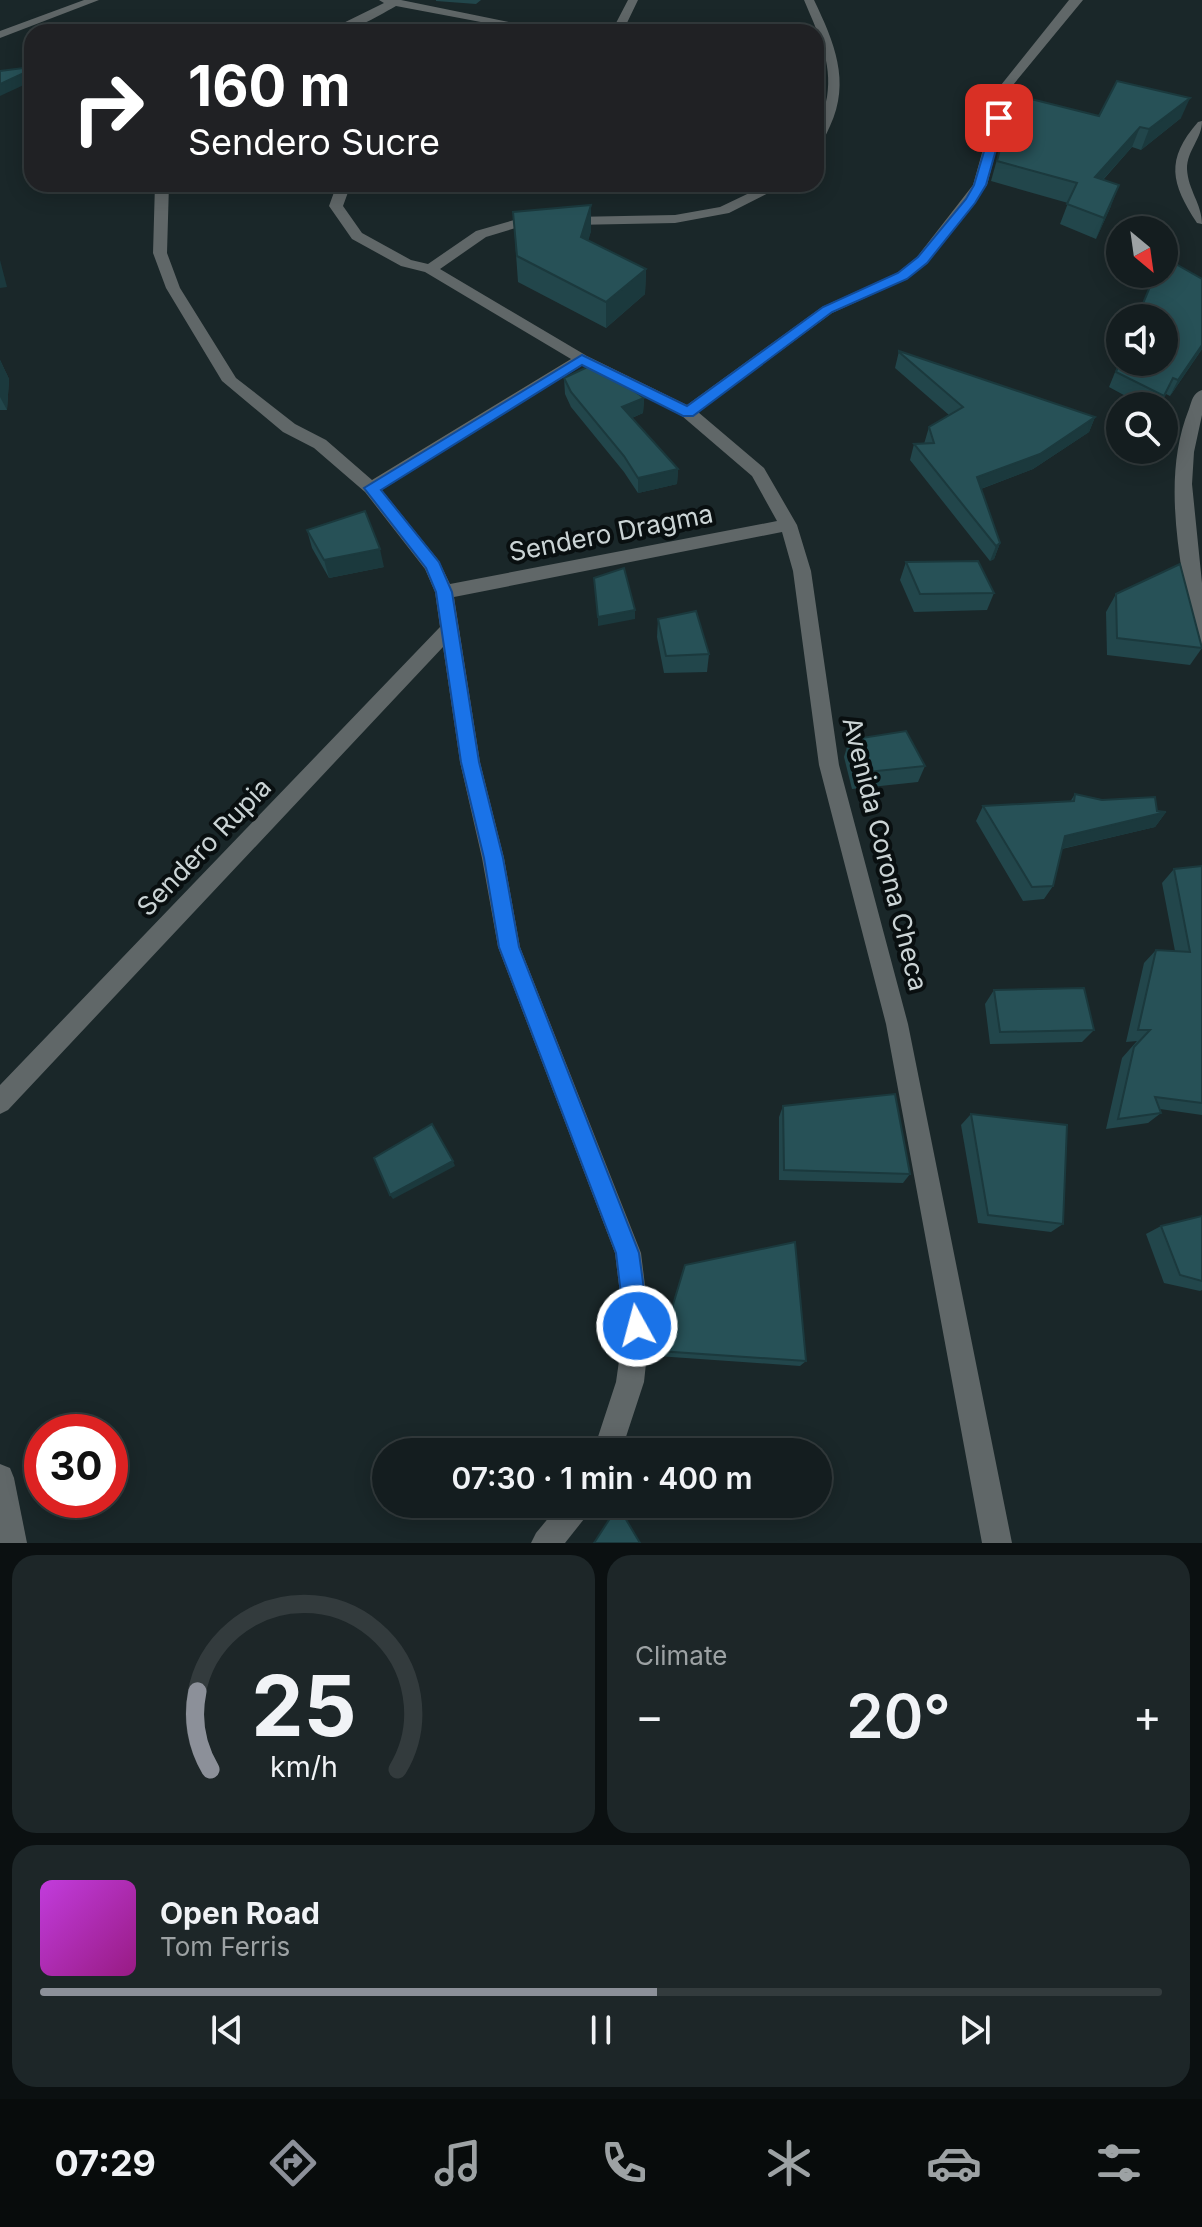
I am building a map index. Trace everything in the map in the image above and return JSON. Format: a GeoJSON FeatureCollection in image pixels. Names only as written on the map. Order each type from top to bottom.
{"type":"FeatureCollection","features":[{"type":"Feature","properties":{"kind":"street"},"geometry":{"type":"LineString","coordinates":[[30,24],[94,0]]}},
{"type":"Feature","properties":{"kind":"street"},"geometry":{"type":"LineString","coordinates":[[621,24],[633,0]]}},
{"type":"Feature","properties":{"kind":"street"},"geometry":{"type":"LineString","coordinates":[[809,0],[819,24]]}},
{"type":"Feature","properties":{"kind":"street"},"geometry":{"type":"LineString","coordinates":[[688,412],[827,310],[902,276],[922,260],[980,185],[1007,85],[1073,2],[1078,0]]}},
{"type":"Feature","properties":{"kind":"street"},"geometry":{"type":"LineString","coordinates":[[353,24],[389,1],[510,24]]}},
{"type":"Feature","properties":{"kind":"street"},"geometry":{"type":"LineString","coordinates":[[0,35],[24,26]]}},
{"type":"Feature","properties":{"kind":"street"},"geometry":{"type":"LineString","coordinates":[[824,37],[836,67],[832,108],[824,125]]}},
{"type":"Feature","properties":{"kind":"street"},"geometry":{"type":"LineString","coordinates":[[824,106],[832,108]]}},
{"type":"Feature","properties":{"kind":"street"},"geometry":{"type":"LineString","coordinates":[[1202,125],[1188,139],[1180,161],[1180,182],[1202,220]]}},
{"type":"Feature","properties":{"kind":"street"},"geometry":{"type":"LineString","coordinates":[[162,192],[160,253],[173,288],[230,381],[289,428],[320,444],[371,488],[433,566],[444,592],[470,762],[493,858],[509,947],[628,1253],[637,1326],[630,1382],[612,1438]]}},
{"type":"Feature","properties":{"kind":"street","name":"Avenida Corona Checa"},"geometry":{"type":"LineString","coordinates":[[341,192],[336,206],[357,236],[406,263],[430,269],[582,359],[688,412],[758,472],[788,525],[802,571],[829,765],[897,1024],[997,1543]]}},
{"type":"Feature","properties":{"kind":"street"},"geometry":{"type":"LineString","coordinates":[[430,269],[481,234],[521,222],[675,219],[724,210],[762,192]]}},
{"type":"Feature","properties":{"kind":"street"},"geometry":{"type":"LineString","coordinates":[[371,488],[582,359]]}},
{"type":"Feature","properties":{"kind":"street"},"geometry":{"type":"LineString","coordinates":[[1202,395],[1194,412],[1183,472],[1196,544],[1202,640]]}},
{"type":"Feature","properties":{"kind":"street","name":"Sendero Dragma"},"geometry":{"type":"LineString","coordinates":[[444,592],[788,525]]}},
{"type":"Feature","properties":{"kind":"street","name":"Sendero Rupia"},"geometry":{"type":"LineString","coordinates":[[0,1102],[448,630]]}},
{"type":"Feature","properties":{"kind":"street"},"geometry":{"type":"LineString","coordinates":[[0,1478],[12,1543]]}},
{"type":"Feature","properties":{"kind":"street"},"geometry":{"type":"LineString","coordinates":[[546,1543],[567,1518]]}},
{"type":"Feature","properties":{"kind":"building"},"geometry":{"type":"Polygon","coordinates":[[[23,68],[24,73],[0,84],[0,71],[23,68]]]}},
{"type":"Feature","properties":{"kind":"building"},"geometry":{"type":"Polygon","coordinates":[[[1117,81],[1190,98],[1149,129],[1140,127],[1095,177],[1119,185],[1104,218],[1067,204],[1077,183],[997,161],[1001,145],[1020,125],[1027,98],[1099,116],[1117,81]]]}},
{"type":"Feature","properties":{"kind":"building"},"geometry":{"type":"Polygon","coordinates":[[[591,205],[581,237],[646,269],[606,302],[517,256],[513,212],[591,205]]]}},
{"type":"Feature","properties":{"kind":"building"},"geometry":{"type":"Polygon","coordinates":[[[1178,265],[1202,279],[1202,345],[1178,380],[1173,378],[1166,392],[1156,392],[1124,376],[1178,376],[1178,304],[1143,304],[1149,289],[1178,288],[1178,265]]]}},
{"type":"Feature","properties":{"kind":"building"},"geometry":{"type":"Polygon","coordinates":[[[899,351],[1095,417],[1040,454],[977,477],[1000,543],[996,546],[914,444],[934,443],[929,427],[963,407],[899,351]]]}},
{"type":"Feature","properties":{"kind":"building"},"geometry":{"type":"Polygon","coordinates":[[[596,363],[644,398],[622,407],[678,469],[638,478],[624,456],[571,392],[564,378],[596,363]]]}},
{"type":"Feature","properties":{"kind":"building"},"geometry":{"type":"Polygon","coordinates":[[[365,511],[380,549],[324,560],[307,530],[365,511]]]}},
{"type":"Feature","properties":{"kind":"building"},"geometry":{"type":"Polygon","coordinates":[[[978,561],[994,593],[920,594],[906,562],[978,561]]]}},
{"type":"Feature","properties":{"kind":"building"},"geometry":{"type":"Polygon","coordinates":[[[1180,564],[1202,648],[1117,638],[1116,594],[1180,564]]]}},
{"type":"Feature","properties":{"kind":"building"},"geometry":{"type":"Polygon","coordinates":[[[624,568],[635,610],[598,617],[594,578],[624,568]]]}},
{"type":"Feature","properties":{"kind":"building"},"geometry":{"type":"Polygon","coordinates":[[[696,611],[709,654],[666,656],[658,619],[696,611]]]}},
{"type":"Feature","properties":{"kind":"building"},"geometry":{"type":"Polygon","coordinates":[[[906,731],[925,766],[858,773],[849,740],[906,731]]]}},
{"type":"Feature","properties":{"kind":"building"},"geometry":{"type":"Polygon","coordinates":[[[1075,794],[1102,800],[1155,797],[1157,811],[1166,812],[1065,836],[1053,886],[1032,887],[983,806],[1074,801],[1075,794]]]}},
{"type":"Feature","properties":{"kind":"building"},"geometry":{"type":"Polygon","coordinates":[[[1202,866],[1202,1103],[1155,1097],[1161,1113],[1118,1119],[1134,1047],[1150,1030],[1138,1030],[1156,950],[1190,952],[1174,869],[1202,866]]]}},
{"type":"Feature","properties":{"kind":"building"},"geometry":{"type":"Polygon","coordinates":[[[1084,988],[1094,1030],[1000,1032],[994,990],[1084,988]]]}},
{"type":"Feature","properties":{"kind":"building"},"geometry":{"type":"Polygon","coordinates":[[[895,1094],[910,1174],[784,1170],[783,1106],[895,1094]]]}},
{"type":"Feature","properties":{"kind":"building"},"geometry":{"type":"Polygon","coordinates":[[[971,1114],[1067,1125],[1063,1224],[988,1215],[971,1114]]]}},
{"type":"Feature","properties":{"kind":"building"},"geometry":{"type":"Polygon","coordinates":[[[432,1124],[453,1161],[390,1195],[374,1158],[432,1124]]]}},
{"type":"Feature","properties":{"kind":"building"},"geometry":{"type":"Polygon","coordinates":[[[1202,1216],[1202,1281],[1180,1275],[1161,1226],[1202,1216]]]}},
{"type":"Feature","properties":{"kind":"building"},"geometry":{"type":"Polygon","coordinates":[[[795,1242],[806,1361],[659,1351],[685,1265],[795,1242]]]}},
{"type":"Feature","properties":{"kind":"building"},"geometry":{"type":"Polygon","coordinates":[[[610,1518],[625,1518],[640,1543],[594,1543],[610,1518]]]}},
{"type":"Feature","properties":{"kind":"route"},"geometry":{"type":"LineString","coordinates":[[637,1326],[628,1253],[509,947],[493,858],[470,762],[444,592],[433,566],[405,526],[371,488],[582,359],[688,412],[827,310],[902,276],[922,260],[980,185],[999,118]]}}]}
